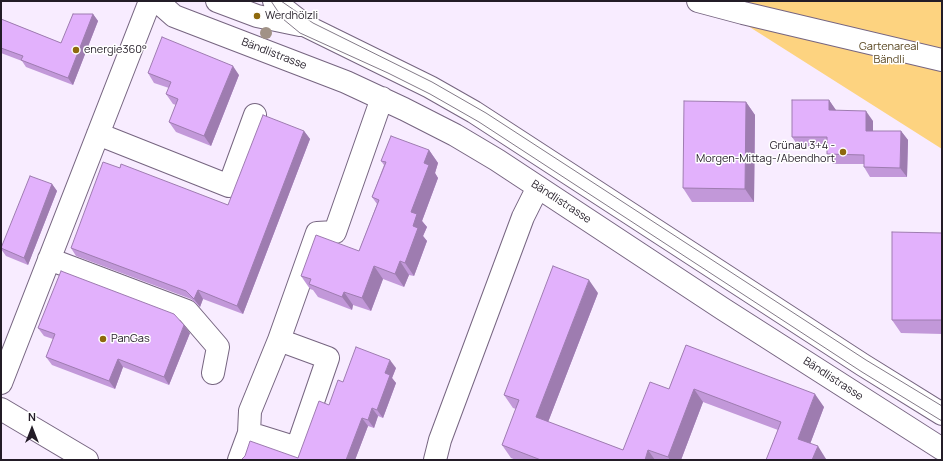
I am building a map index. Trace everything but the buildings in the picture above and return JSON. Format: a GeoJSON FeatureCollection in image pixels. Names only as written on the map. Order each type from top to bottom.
{"type":"FeatureCollection","features":[{"type":"Feature","properties":{"kind":"street"},"geometry":{"type":"LineString","coordinates":[[1,383],[150,1]]}},
{"type":"Feature","properties":{"kind":"street","name":"Bändlistrasse"},"geometry":{"type":"LineString","coordinates":[[157,1],[174,16],[346,82],[382,98],[455,135],[497,160],[724,309],[942,449]]}},
{"type":"Feature","properties":{"kind":"street"},"geometry":{"type":"LineString","coordinates":[[217,1],[257,16],[306,26]]}},
{"type":"Feature","properties":{"kind":"street"},"geometry":{"type":"LineString","coordinates":[[274,1],[306,26],[430,87],[474,112],[942,414]]}},
{"type":"Feature","properties":{"kind":"street"},"geometry":{"type":"LineString","coordinates":[[698,1],[942,60]]}},
{"type":"Feature","properties":{"kind":"street"},"geometry":{"type":"LineString","coordinates":[[238,460],[249,433],[250,411],[279,340],[317,233],[335,232],[382,98]]}},
{"type":"Feature","properties":{"kind":"street"},"geometry":{"type":"LineString","coordinates":[[98,134],[229,186],[255,115]]}},
{"type":"Feature","properties":{"kind":"street"},"geometry":{"type":"LineString","coordinates":[[435,460],[440,440],[523,217],[538,187]]}},
{"type":"Feature","properties":{"kind":"street"},"geometry":{"type":"LineString","coordinates":[[49,259],[187,311],[218,347],[212,373]]}},
{"type":"Feature","properties":{"kind":"street"},"geometry":{"type":"LineString","coordinates":[[249,433],[296,448],[328,358],[279,340]]}},
{"type":"Feature","properties":{"kind":"street"},"geometry":{"type":"LineString","coordinates":[[1,409],[87,460]]}},
{"type":"Feature","properties":{"kind":"green space","name":"Gartenareal Bändli"},"geometry":{"type":"Polygon","coordinates":[[[684,1],[942,1],[942,149],[737,19],[684,1]]]}},
{"type":"Feature","properties":{"kind":"tram line"},"geometry":{"type":"LineString","coordinates":[[271,1],[283,19],[300,33],[388,73],[430,94],[479,122],[862,372],[942,421]]}},
{"type":"Feature","properties":{"kind":"tram line"},"geometry":{"type":"LineString","coordinates":[[281,1],[313,23],[432,82],[486,113],[866,360],[942,406]]}},
{"type":"Feature","properties":{"kind":"place","name":"Werdhölzli"},"geometry":{"type":"Point","coordinates":[257,16]}},
{"type":"Feature","properties":{"kind":"place","name":"energie360°"},"geometry":{"type":"Point","coordinates":[76,50]}},
{"type":"Feature","properties":{"kind":"place","name":"Grünau 3+4 - Morgen-Mittag-/Abendhort"},"geometry":{"type":"Point","coordinates":[843,152]}},
{"type":"Feature","properties":{"kind":"place","name":"PanGas"},"geometry":{"type":"Point","coordinates":[103,339]}}]}
